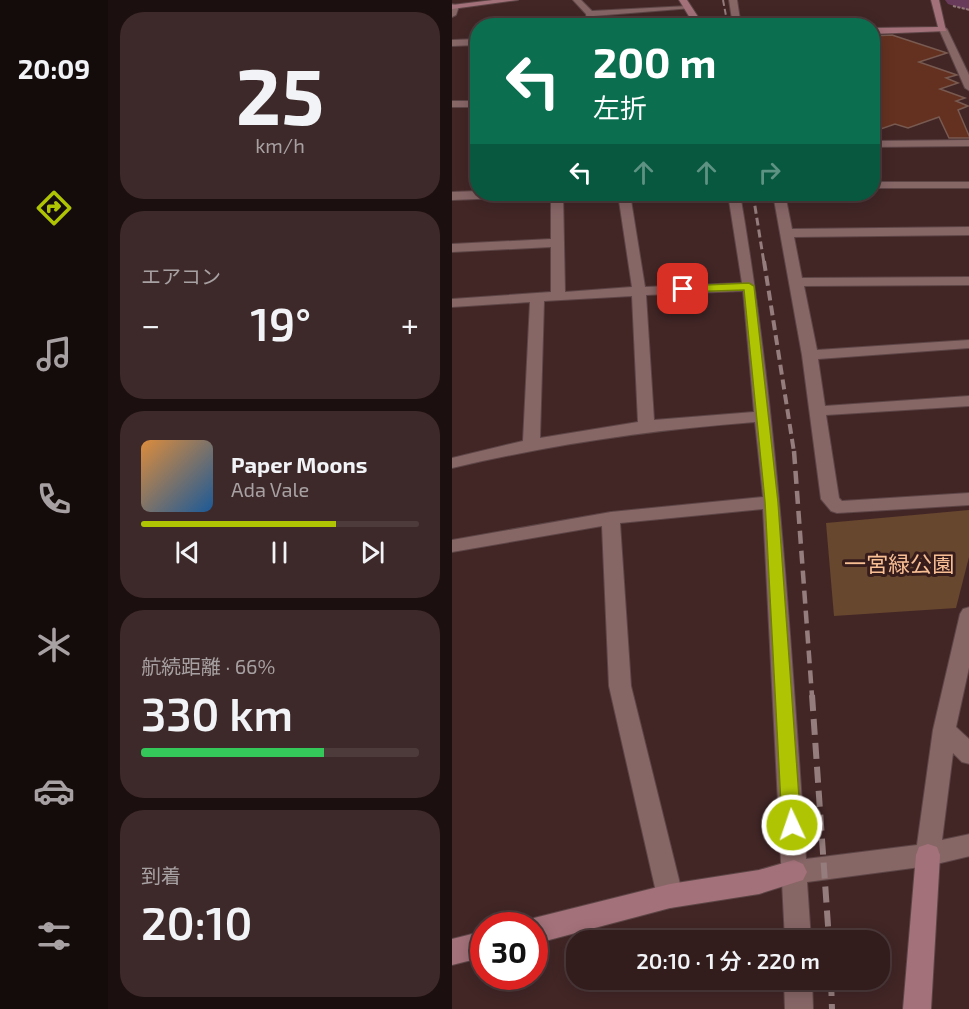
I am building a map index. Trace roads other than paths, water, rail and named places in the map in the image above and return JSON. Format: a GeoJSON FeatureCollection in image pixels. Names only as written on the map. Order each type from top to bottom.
{"type":"FeatureCollection","features":[{"type":"Feature","properties":{"kind":"main road"},"geometry":{"type":"LineString","coordinates":[[453,9],[514,0]]}},
{"type":"Feature","properties":{"kind":"main road"},"geometry":{"type":"LineString","coordinates":[[880,31],[943,29],[935,0]]}},
{"type":"Feature","properties":{"kind":"main road"},"geometry":{"type":"LineString","coordinates":[[686,4],[695,18]]}},
{"type":"Feature","properties":{"kind":"main road"},"geometry":{"type":"LineString","coordinates":[[917,1009],[928,855]]}},
{"type":"Feature","properties":{"kind":"main road"},"geometry":{"type":"LineString","coordinates":[[548,927],[670,896],[759,882],[794,872]]}},
{"type":"Feature","properties":{"kind":"main road"},"geometry":{"type":"LineString","coordinates":[[452,952],[470,948]]}},
{"type":"Feature","properties":{"kind":"street"},"geometry":{"type":"LineString","coordinates":[[577,0],[590,14],[590,18]]}},
{"type":"Feature","properties":{"kind":"street"},"geometry":{"type":"LineString","coordinates":[[733,0],[736,18]]}},
{"type":"Feature","properties":{"kind":"street"},"geometry":{"type":"LineString","coordinates":[[590,14],[686,4]]}},
{"type":"Feature","properties":{"kind":"street"},"geometry":{"type":"LineString","coordinates":[[943,29],[970,88]]}},
{"type":"Feature","properties":{"kind":"street"},"geometry":{"type":"LineString","coordinates":[[452,43],[470,42]]}},
{"type":"Feature","properties":{"kind":"street"},"geometry":{"type":"LineString","coordinates":[[452,104],[470,104]]}},
{"type":"Feature","properties":{"kind":"street"},"geometry":{"type":"LineString","coordinates":[[880,144],[970,143]]}},
{"type":"Feature","properties":{"kind":"street"},"geometry":{"type":"LineString","coordinates":[[880,185],[970,185]]}},
{"type":"Feature","properties":{"kind":"street"},"geometry":{"type":"LineString","coordinates":[[452,196],[470,195]]}},
{"type":"Feature","properties":{"kind":"street"},"geometry":{"type":"LineString","coordinates":[[557,201],[558,296]]}},
{"type":"Feature","properties":{"kind":"street"},"geometry":{"type":"LineString","coordinates":[[625,201],[639,291],[646,426]]}},
{"type":"Feature","properties":{"kind":"street"},"geometry":{"type":"LineString","coordinates":[[735,201],[749,286],[772,502],[797,930]]}},
{"type":"Feature","properties":{"kind":"street"},"geometry":{"type":"LineString","coordinates":[[780,201],[810,355],[830,499],[838,507],[970,499]]}},
{"type":"Feature","properties":{"kind":"street"},"geometry":{"type":"LineString","coordinates":[[785,233],[970,231]]}},
{"type":"Feature","properties":{"kind":"street"},"geometry":{"type":"LineString","coordinates":[[452,248],[558,243]]}},
{"type":"Feature","properties":{"kind":"street"},"geometry":{"type":"LineString","coordinates":[[795,282],[970,281]]}},
{"type":"Feature","properties":{"kind":"street"},"geometry":{"type":"LineString","coordinates":[[452,303],[749,286]]}},
{"type":"Feature","properties":{"kind":"street"},"geometry":{"type":"LineString","coordinates":[[530,444],[537,298]]}},
{"type":"Feature","properties":{"kind":"street"},"geometry":{"type":"LineString","coordinates":[[810,355],[970,344]]}},
{"type":"Feature","properties":{"kind":"street"},"geometry":{"type":"LineString","coordinates":[[818,411],[970,401]]}},
{"type":"Feature","properties":{"kind":"street"},"geometry":{"type":"LineString","coordinates":[[452,463],[530,444],[646,426],[763,416]]}},
{"type":"Feature","properties":{"kind":"street"},"geometry":{"type":"LineString","coordinates":[[452,546],[611,518],[772,502]]}},
{"type":"Feature","properties":{"kind":"street"},"geometry":{"type":"LineString","coordinates":[[611,518],[620,686],[670,896]]}},
{"type":"Feature","properties":{"kind":"street"},"geometry":{"type":"LineString","coordinates":[[928,855],[944,730],[970,614]]}},
{"type":"Feature","properties":{"kind":"street"},"geometry":{"type":"LineString","coordinates":[[944,730],[970,755]]}},
{"type":"Feature","properties":{"kind":"street"},"geometry":{"type":"LineString","coordinates":[[794,872],[928,855],[970,846]]}},
{"type":"Feature","properties":{"kind":"street"},"geometry":{"type":"LineString","coordinates":[[798,990],[799,1009]]}},
{"type":"Feature","properties":{"kind":"waterway"},"geometry":{"type":"LineString","coordinates":[[955,0],[970,5]]}},
{"type":"Feature","properties":{"kind":"railway"},"geometry":{"type":"LineString","coordinates":[[723,0],[726,18]]}},
{"type":"Feature","properties":{"kind":"railway"},"geometry":{"type":"LineString","coordinates":[[754,201],[764,263]]}},
{"type":"Feature","properties":{"kind":"railway"},"geometry":{"type":"LineString","coordinates":[[764,261],[794,452]]}},
{"type":"Feature","properties":{"kind":"railway"},"geometry":{"type":"LineString","coordinates":[[794,451],[812,696]]}},
{"type":"Feature","properties":{"kind":"railway"},"geometry":{"type":"LineString","coordinates":[[812,695],[828,930]]}},
{"type":"Feature","properties":{"kind":"railway"},"geometry":{"type":"LineString","coordinates":[[831,990],[832,1009]]}},
{"type":"Feature","properties":{"kind":"park label","name":"一宮緑公園"},"geometry":{"type":"Point","coordinates":[899,564]}}]}
